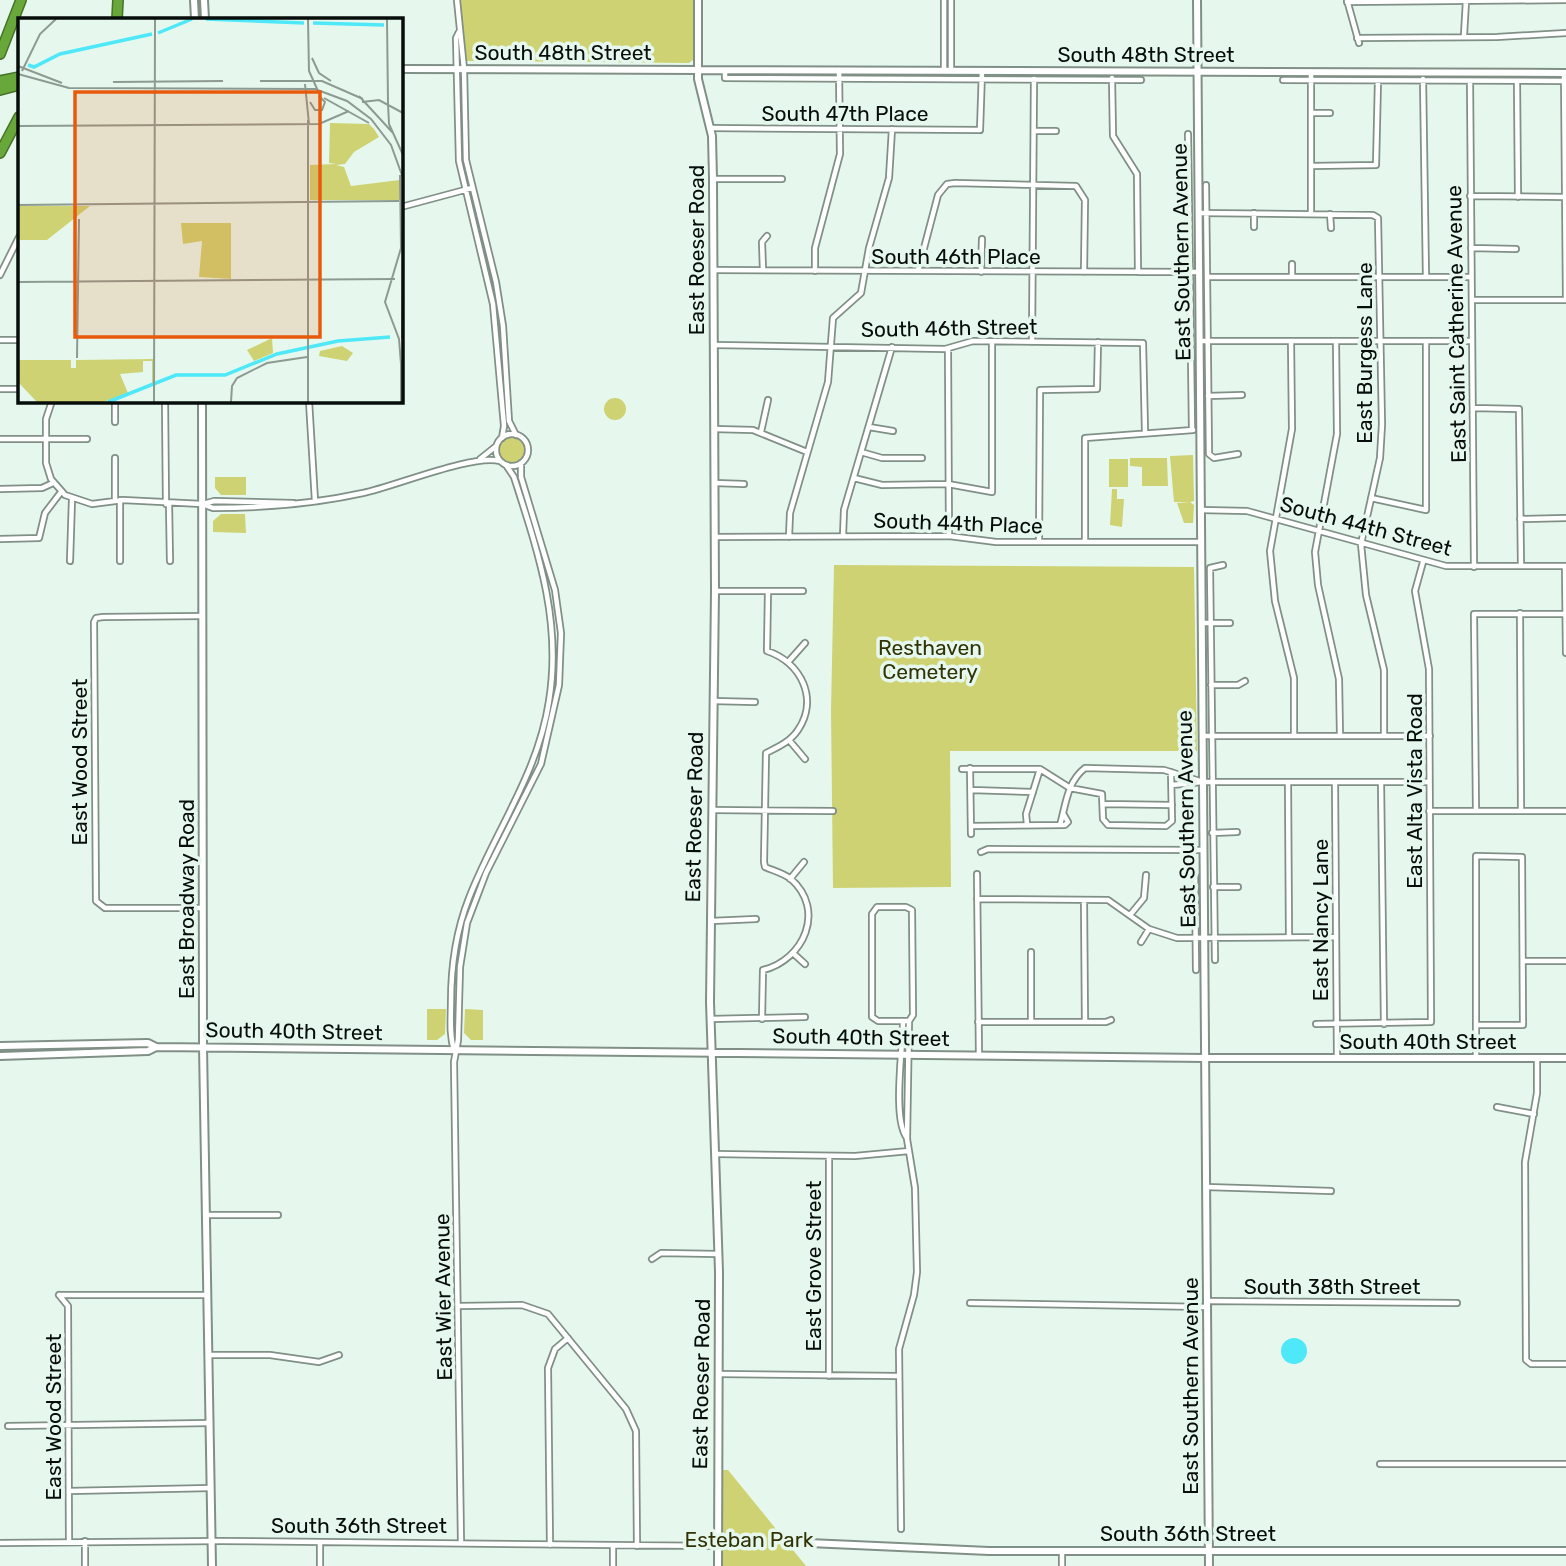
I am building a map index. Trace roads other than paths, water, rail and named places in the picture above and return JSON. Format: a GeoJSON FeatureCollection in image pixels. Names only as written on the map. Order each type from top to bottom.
{"type":"FeatureCollection","features":[{"type":"Feature","properties":{"kind":"highway"},"geometry":{"type":"LineString","coordinates":[[117,18],[118,0]]}},
{"type":"Feature","properties":{"kind":"highway"},"geometry":{"type":"LineString","coordinates":[[0,54],[21,2]]}},
{"type":"Feature","properties":{"kind":"highway"},"geometry":{"type":"LineString","coordinates":[[0,81],[13,82]]}},
{"type":"Feature","properties":{"kind":"highway"},"geometry":{"type":"LineString","coordinates":[[0,153],[18,119]]}},
{"type":"Feature","properties":{"kind":"main road"},"geometry":{"type":"LineString","coordinates":[[194,0],[195,18]]}},
{"type":"Feature","properties":{"kind":"main road"},"geometry":{"type":"LineString","coordinates":[[204,0],[205,18]]}},
{"type":"Feature","properties":{"kind":"main road","name":"East Roeser Road"},"geometry":{"type":"LineString","coordinates":[[698,0],[700,94],[710,128],[713,179],[715,591],[710,1018],[719,1254],[718,1566]]}},
{"type":"Feature","properties":{"kind":"main road","name":"East Southern Avenue"},"geometry":{"type":"LineString","coordinates":[[1197,0],[1199,341],[1196,430],[1201,510],[1209,1566]]}},
{"type":"Feature","properties":{"kind":"main road","name":"South 48th Street"},"geometry":{"type":"LineString","coordinates":[[402,69],[725,70],[839,74],[947,71],[982,75],[1112,76],[1197,72],[1311,76],[1565,76]]}},
{"type":"Feature","properties":{"kind":"main road","name":"East Broadway Road"},"geometry":{"type":"LineString","coordinates":[[202,402],[203,1047],[212,1566]]}},
{"type":"Feature","properties":{"kind":"main road","name":"South 40th Street"},"geometry":{"type":"LineString","coordinates":[[0,1046],[148,1043],[156,1047]]}},
{"type":"Feature","properties":{"kind":"main road","name":"South 40th Street"},"geometry":{"type":"LineString","coordinates":[[0,1056],[203,1047],[1206,1058],[1566,1058]]}},
{"type":"Feature","properties":{"kind":"main road","name":"South 36th Street"},"geometry":{"type":"LineString","coordinates":[[809,1543],[989,1550],[1566,1551]]}},
{"type":"Feature","properties":{"kind":"street"},"geometry":{"type":"LineString","coordinates":[[455,1050],[458,1040],[460,967],[467,922],[486,873],[541,764],[558,694],[561,633],[551,567],[521,477],[521,463],[527,447],[510,424],[500,303],[472,188],[464,142],[457,0]]}},
{"type":"Feature","properties":{"kind":"street"},"geometry":{"type":"LineString","coordinates":[[944,0],[947,71]]}},
{"type":"Feature","properties":{"kind":"street"},"geometry":{"type":"LineString","coordinates":[[947,71],[951,0]]}},
{"type":"Feature","properties":{"kind":"street"},"geometry":{"type":"LineString","coordinates":[[1566,0],[1347,1],[1358,40],[1566,33]]}},
{"type":"Feature","properties":{"kind":"street"},"geometry":{"type":"LineString","coordinates":[[1464,36],[1466,1]]}},
{"type":"Feature","properties":{"kind":"street"},"geometry":{"type":"LineString","coordinates":[[460,69],[457,146],[464,190],[489,279],[499,364],[502,438],[480,460]]}},
{"type":"Feature","properties":{"kind":"street"},"geometry":{"type":"LineString","coordinates":[[815,271],[815,248],[836,176],[840,129],[839,74]]}},
{"type":"Feature","properties":{"kind":"street","name":"South 48th Street"},"geometry":{"type":"LineString","coordinates":[[839,74],[982,75],[1034,79],[1112,76],[1141,80]]}},
{"type":"Feature","properties":{"kind":"street","name":"South 47th Place"},"geometry":{"type":"LineString","coordinates":[[710,128],[980,130],[982,75]]}},
{"type":"Feature","properties":{"kind":"street"},"geometry":{"type":"LineString","coordinates":[[1112,76],[1113,136],[1138,174],[1138,272]]}},
{"type":"Feature","properties":{"kind":"street"},"geometry":{"type":"LineString","coordinates":[[1311,76],[1311,214]]}},
{"type":"Feature","properties":{"kind":"street","name":"South 48th Street"},"geometry":{"type":"LineString","coordinates":[[1283,80],[1311,76],[1378,81],[1423,77],[1469,82],[1517,82],[1565,76]]}},
{"type":"Feature","properties":{"kind":"street"},"geometry":{"type":"LineString","coordinates":[[1472,300],[1566,299],[1565,76]]}},
{"type":"Feature","properties":{"kind":"street"},"geometry":{"type":"LineString","coordinates":[[1423,77],[1426,277]]}},
{"type":"Feature","properties":{"kind":"street"},"geometry":{"type":"LineString","coordinates":[[1032,342],[1034,79]]}},
{"type":"Feature","properties":{"kind":"street"},"geometry":{"type":"LineString","coordinates":[[1311,166],[1376,165],[1378,81]]}},
{"type":"Feature","properties":{"kind":"street","name":"East Saint Catherine Avenue"},"geometry":{"type":"LineString","coordinates":[[1469,82],[1474,567]]}},
{"type":"Feature","properties":{"kind":"street"},"geometry":{"type":"LineString","coordinates":[[1517,82],[1518,197]]}},
{"type":"Feature","properties":{"kind":"street"},"geometry":{"type":"LineString","coordinates":[[1311,113],[1330,113]]}},
{"type":"Feature","properties":{"kind":"street"},"geometry":{"type":"LineString","coordinates":[[789,537],[790,513],[828,383],[833,318],[862,293],[865,271],[889,178],[892,129]]}},
{"type":"Feature","properties":{"kind":"street"},"geometry":{"type":"LineString","coordinates":[[1034,131],[1056,131]]}},
{"type":"Feature","properties":{"kind":"street","name":"East Southern Avenue"},"geometry":{"type":"LineString","coordinates":[[1188,134],[1196,430]]}},
{"type":"Feature","properties":{"kind":"street"},"geometry":{"type":"LineString","coordinates":[[713,179],[782,179]]}},
{"type":"Feature","properties":{"kind":"street"},"geometry":{"type":"LineString","coordinates":[[918,271],[938,195],[947,184],[1072,184],[1080,189],[1085,200],[1084,272]]}},
{"type":"Feature","properties":{"kind":"street","name":"East Southern Avenue"},"geometry":{"type":"LineString","coordinates":[[1206,185],[1210,457],[1230,458],[1238,454]]}},
{"type":"Feature","properties":{"kind":"street"},"geometry":{"type":"LineString","coordinates":[[402,207],[472,188]]}},
{"type":"Feature","properties":{"kind":"street"},"geometry":{"type":"LineString","coordinates":[[1471,196],[1565,197]]}},
{"type":"Feature","properties":{"kind":"street"},"geometry":{"type":"LineString","coordinates":[[1198,213],[1331,214],[1331,229]]}},
{"type":"Feature","properties":{"kind":"street"},"geometry":{"type":"LineString","coordinates":[[1254,213],[1254,227]]}},
{"type":"Feature","properties":{"kind":"street","name":"East Burgess Lane"},"geometry":{"type":"LineString","coordinates":[[1331,214],[1373,215],[1378,218],[1382,424],[1380,458],[1361,544],[1366,595],[1384,670],[1384,736]]}},
{"type":"Feature","properties":{"kind":"street"},"geometry":{"type":"LineString","coordinates":[[763,270],[762,242],[767,236]]}},
{"type":"Feature","properties":{"kind":"street"},"geometry":{"type":"LineString","coordinates":[[0,275],[18,239]]}},
{"type":"Feature","properties":{"kind":"street"},"geometry":{"type":"LineString","coordinates":[[981,272],[982,239]]}},
{"type":"Feature","properties":{"kind":"street"},"geometry":{"type":"LineString","coordinates":[[13,248],[18,250]]}},
{"type":"Feature","properties":{"kind":"street"},"geometry":{"type":"LineString","coordinates":[[1471,248],[1516,249]]}},
{"type":"Feature","properties":{"kind":"street"},"geometry":{"type":"LineString","coordinates":[[1292,264],[1292,277]]}},
{"type":"Feature","properties":{"kind":"street","name":"South 46th Place"},"geometry":{"type":"LineString","coordinates":[[714,270],[1199,272]]}},
{"type":"Feature","properties":{"kind":"street"},"geometry":{"type":"LineString","coordinates":[[1208,277],[1471,277]]}},
{"type":"Feature","properties":{"kind":"street"},"geometry":{"type":"LineString","coordinates":[[0,340],[18,340]]}},
{"type":"Feature","properties":{"kind":"street","name":"South 46th Street"},"geometry":{"type":"LineString","coordinates":[[713,345],[948,349],[973,341],[1143,343],[1145,432]]}},
{"type":"Feature","properties":{"kind":"street"},"geometry":{"type":"LineString","coordinates":[[1199,341],[1472,341]]}},
{"type":"Feature","properties":{"kind":"street"},"geometry":{"type":"LineString","coordinates":[[1291,341],[1292,429],[1274,519],[1271,575],[1294,678],[1294,736]]}},
{"type":"Feature","properties":{"kind":"street"},"geometry":{"type":"LineString","coordinates":[[1336,341],[1337,434],[1315,552],[1318,584],[1339,679],[1340,736]]}},
{"type":"Feature","properties":{"kind":"street"},"geometry":{"type":"LineString","coordinates":[[1371,498],[1426,510],[1426,341]]}},
{"type":"Feature","properties":{"kind":"street"},"geometry":{"type":"LineString","coordinates":[[854,478],[882,485],[948,484],[992,492],[992,342]]}},
{"type":"Feature","properties":{"kind":"street"},"geometry":{"type":"LineString","coordinates":[[1040,542],[1040,390],[1097,389],[1098,342]]}},
{"type":"Feature","properties":{"kind":"street"},"geometry":{"type":"LineString","coordinates":[[843,537],[844,510],[892,347]]}},
{"type":"Feature","properties":{"kind":"street"},"geometry":{"type":"LineString","coordinates":[[948,349],[949,536]]}},
{"type":"Feature","properties":{"kind":"street"},"geometry":{"type":"LineString","coordinates":[[499,364],[508,400]]}},
{"type":"Feature","properties":{"kind":"street"},"geometry":{"type":"LineString","coordinates":[[0,389],[18,389]]}},
{"type":"Feature","properties":{"kind":"street"},"geometry":{"type":"LineString","coordinates":[[1208,396],[1242,396]]}},
{"type":"Feature","properties":{"kind":"street"},"geometry":{"type":"LineString","coordinates":[[761,432],[768,400]]}},
{"type":"Feature","properties":{"kind":"street"},"geometry":{"type":"LineString","coordinates":[[52,402],[46,419],[47,468],[61,492],[72,499],[92,504],[118,500],[202,505],[213,500],[315,502],[394,485],[480,460],[500,461],[513,472],[544,568],[553,634],[552,682],[546,719],[534,762],[481,871],[460,924],[451,993],[451,1040],[455,1050]]}},
{"type":"Feature","properties":{"kind":"street"},"geometry":{"type":"LineString","coordinates":[[115,402],[115,422]]}},
{"type":"Feature","properties":{"kind":"street"},"geometry":{"type":"LineString","coordinates":[[165,402],[170,561]]}},
{"type":"Feature","properties":{"kind":"street"},"geometry":{"type":"LineString","coordinates":[[309,402],[315,502]]}},
{"type":"Feature","properties":{"kind":"street"},"geometry":{"type":"LineString","coordinates":[[1473,408],[1519,409],[1521,566]]}},
{"type":"Feature","properties":{"kind":"street"},"geometry":{"type":"LineString","coordinates":[[869,427],[893,431]]}},
{"type":"Feature","properties":{"kind":"street"},"geometry":{"type":"LineString","coordinates":[[715,429],[761,432],[808,452]]}},
{"type":"Feature","properties":{"kind":"street"},"geometry":{"type":"LineString","coordinates":[[1085,542],[1085,438],[1196,430]]}},
{"type":"Feature","properties":{"kind":"street"},"geometry":{"type":"LineString","coordinates":[[502,438],[516,435]]}},
{"type":"Feature","properties":{"kind":"street"},"geometry":{"type":"LineString","coordinates":[[0,439],[87,439]]}},
{"type":"Feature","properties":{"kind":"street"},"geometry":{"type":"LineString","coordinates":[[496,446],[500,461]]}},
{"type":"Feature","properties":{"kind":"street"},"geometry":{"type":"LineString","coordinates":[[861,452],[881,458],[922,458]]}},
{"type":"Feature","properties":{"kind":"street"},"geometry":{"type":"LineString","coordinates":[[115,458],[120,561]]}},
{"type":"Feature","properties":{"kind":"street"},"geometry":{"type":"LineString","coordinates":[[506,465],[521,463]]}},
{"type":"Feature","properties":{"kind":"street"},"geometry":{"type":"LineString","coordinates":[[0,489],[42,488],[54,483]]}},
{"type":"Feature","properties":{"kind":"street"},"geometry":{"type":"LineString","coordinates":[[715,483],[744,484]]}},
{"type":"Feature","properties":{"kind":"street"},"geometry":{"type":"LineString","coordinates":[[0,539],[39,538],[45,513],[61,492]]}},
{"type":"Feature","properties":{"kind":"street"},"geometry":{"type":"LineString","coordinates":[[70,561],[72,499]]}},
{"type":"Feature","properties":{"kind":"street","name":"South 44th Street"},"geometry":{"type":"LineString","coordinates":[[1201,510],[1247,511],[1423,562],[1474,567],[1565,566]]}},
{"type":"Feature","properties":{"kind":"street"},"geometry":{"type":"LineString","coordinates":[[1520,519],[1566,518]]}},
{"type":"Feature","properties":{"kind":"street","name":"South 44th Place"},"geometry":{"type":"LineString","coordinates":[[715,537],[949,536],[996,542],[1201,542]]}},
{"type":"Feature","properties":{"kind":"street","name":"East Alta Vista Road"},"geometry":{"type":"LineString","coordinates":[[1384,1024],[1431,1022],[1429,669],[1415,592],[1423,562]]}},
{"type":"Feature","properties":{"kind":"street","name":"East Southern Avenue"},"geometry":{"type":"LineString","coordinates":[[1215,960],[1210,568],[1223,565]]}},
{"type":"Feature","properties":{"kind":"street"},"geometry":{"type":"LineString","coordinates":[[1565,566],[1566,653]]}},
{"type":"Feature","properties":{"kind":"street"},"geometry":{"type":"LineString","coordinates":[[715,591],[803,591]]}},
{"type":"Feature","properties":{"kind":"street"},"geometry":{"type":"LineString","coordinates":[[762,1019],[764,970],[776,967],[794,954],[802,943],[808,925],[807,906],[800,890],[790,879],[765,867],[766,753],[789,740],[805,715],[807,698],[804,682],[789,661],[767,650],[768,592]]}},
{"type":"Feature","properties":{"kind":"street"},"geometry":{"type":"LineString","coordinates":[[1476,811],[1474,614],[1566,614]]}},
{"type":"Feature","properties":{"kind":"street"},"geometry":{"type":"LineString","coordinates":[[1520,614],[1521,811]]}},
{"type":"Feature","properties":{"kind":"street","name":"East Wood Street"},"geometry":{"type":"LineString","coordinates":[[203,616],[96,618],[95,896],[99,906],[203,908]]}},
{"type":"Feature","properties":{"kind":"street"},"geometry":{"type":"LineString","coordinates":[[1202,623],[1230,623]]}},
{"type":"Feature","properties":{"kind":"street"},"geometry":{"type":"LineString","coordinates":[[789,661],[805,643]]}},
{"type":"Feature","properties":{"kind":"street"},"geometry":{"type":"LineString","coordinates":[[1211,685],[1238,685],[1245,681]]}},
{"type":"Feature","properties":{"kind":"street"},"geometry":{"type":"LineString","coordinates":[[713,701],[755,702]]}},
{"type":"Feature","properties":{"kind":"street"},"geometry":{"type":"LineString","coordinates":[[1203,736],[1430,736]]}},
{"type":"Feature","properties":{"kind":"street"},"geometry":{"type":"LineString","coordinates":[[789,740],[805,759]]}},
{"type":"Feature","properties":{"kind":"street"},"geometry":{"type":"LineString","coordinates":[[971,768],[971,834]]}},
{"type":"Feature","properties":{"kind":"street"},"geometry":{"type":"LineString","coordinates":[[1060,825],[1070,788],[1076,775],[1085,768],[1171,772],[1203,782]]}},
{"type":"Feature","properties":{"kind":"street"},"geometry":{"type":"LineString","coordinates":[[962,769],[1040,769],[1070,788],[1102,794],[1105,822],[1110,825],[1171,824],[1171,772]]}},
{"type":"Feature","properties":{"kind":"street"},"geometry":{"type":"LineString","coordinates":[[1027,824],[1026,814],[1040,769]]}},
{"type":"Feature","properties":{"kind":"street"},"geometry":{"type":"LineString","coordinates":[[1172,782],[1187,779]]}},
{"type":"Feature","properties":{"kind":"street"},"geometry":{"type":"LineString","coordinates":[[1172,782],[1429,782]]}},
{"type":"Feature","properties":{"kind":"street"},"geometry":{"type":"LineString","coordinates":[[1288,782],[1289,937]]}},
{"type":"Feature","properties":{"kind":"street","name":"East Nancy Lane"},"geometry":{"type":"LineString","coordinates":[[1335,782],[1337,1058]]}},
{"type":"Feature","properties":{"kind":"street"},"geometry":{"type":"LineString","coordinates":[[1316,1024],[1384,1024],[1381,782]]}},
{"type":"Feature","properties":{"kind":"street"},"geometry":{"type":"LineString","coordinates":[[971,790],[1033,792]]}},
{"type":"Feature","properties":{"kind":"street"},"geometry":{"type":"LineString","coordinates":[[1103,804],[1172,805]]}},
{"type":"Feature","properties":{"kind":"street"},"geometry":{"type":"LineString","coordinates":[[712,810],[833,811]]}},
{"type":"Feature","properties":{"kind":"street"},"geometry":{"type":"LineString","coordinates":[[1429,811],[1566,811]]}},
{"type":"Feature","properties":{"kind":"street"},"geometry":{"type":"LineString","coordinates":[[971,826],[1067,824],[1063,814]]}},
{"type":"Feature","properties":{"kind":"street"},"geometry":{"type":"LineString","coordinates":[[1212,833],[1237,832]]}},
{"type":"Feature","properties":{"kind":"street"},"geometry":{"type":"LineString","coordinates":[[981,852],[988,849],[1204,850]]}},
{"type":"Feature","properties":{"kind":"street"},"geometry":{"type":"LineString","coordinates":[[1476,1058],[1476,856],[1522,857],[1523,1025],[1477,1025]]}},
{"type":"Feature","properties":{"kind":"street"},"geometry":{"type":"LineString","coordinates":[[790,879],[804,862]]}},
{"type":"Feature","properties":{"kind":"street"},"geometry":{"type":"LineString","coordinates":[[977,874],[979,1056]]}},
{"type":"Feature","properties":{"kind":"street"},"geometry":{"type":"LineString","coordinates":[[1130,915],[1144,898],[1146,875]]}},
{"type":"Feature","properties":{"kind":"street","name":"East Southern Avenue"},"geometry":{"type":"LineString","coordinates":[[1195,876],[1196,970]]}},
{"type":"Feature","properties":{"kind":"street"},"geometry":{"type":"LineString","coordinates":[[1213,887],[1238,887]]}},
{"type":"Feature","properties":{"kind":"street"},"geometry":{"type":"LineString","coordinates":[[977,899],[1112,901],[1149,929],[1170,936],[1213,939],[1336,937]]}},
{"type":"Feature","properties":{"kind":"street"},"geometry":{"type":"LineString","coordinates":[[1084,900],[1085,1023]]}},
{"type":"Feature","properties":{"kind":"street"},"geometry":{"type":"LineString","coordinates":[[901,1529],[899,1349],[914,1295],[916,1272],[915,1188],[901,1115],[908,1020],[912,910],[882,907],[873,910],[874,1019],[908,1020]]}},
{"type":"Feature","properties":{"kind":"street"},"geometry":{"type":"LineString","coordinates":[[710,921],[756,919]]}},
{"type":"Feature","properties":{"kind":"street"},"geometry":{"type":"LineString","coordinates":[[1141,942],[1149,929]]}},
{"type":"Feature","properties":{"kind":"street"},"geometry":{"type":"LineString","coordinates":[[1031,952],[1031,1022]]}},
{"type":"Feature","properties":{"kind":"street"},"geometry":{"type":"LineString","coordinates":[[794,954],[805,964]]}},
{"type":"Feature","properties":{"kind":"street"},"geometry":{"type":"LineString","coordinates":[[1522,961],[1566,961]]}},
{"type":"Feature","properties":{"kind":"street"},"geometry":{"type":"LineString","coordinates":[[710,1018],[806,1017]]}},
{"type":"Feature","properties":{"kind":"street"},"geometry":{"type":"LineString","coordinates":[[978,1022],[1085,1023],[1111,1020]]}},
{"type":"Feature","properties":{"kind":"street","name":"East Wier Avenue"},"geometry":{"type":"LineString","coordinates":[[455,1050],[461,1542]]}},
{"type":"Feature","properties":{"kind":"street"},"geometry":{"type":"LineString","coordinates":[[1537,1058],[1534,1114],[1525,1162],[1528,1363],[1566,1364]]}},
{"type":"Feature","properties":{"kind":"street"},"geometry":{"type":"LineString","coordinates":[[1497,1107],[1534,1114]]}},
{"type":"Feature","properties":{"kind":"street"},"geometry":{"type":"LineString","coordinates":[[716,1154],[876,1156],[909,1151]]}},
{"type":"Feature","properties":{"kind":"street","name":"East Grove Street"},"geometry":{"type":"LineString","coordinates":[[829,1156],[829,1376]]}},
{"type":"Feature","properties":{"kind":"street"},"geometry":{"type":"LineString","coordinates":[[1206,1187],[1331,1191]]}},
{"type":"Feature","properties":{"kind":"street"},"geometry":{"type":"LineString","coordinates":[[206,1215],[278,1215]]}},
{"type":"Feature","properties":{"kind":"street"},"geometry":{"type":"LineString","coordinates":[[652,1259],[661,1254],[719,1254]]}},
{"type":"Feature","properties":{"kind":"street","name":"East Wood Street"},"geometry":{"type":"LineString","coordinates":[[69,1542],[68,1306],[59,1295],[208,1295]]}},
{"type":"Feature","properties":{"kind":"street","name":"South 38th Street"},"geometry":{"type":"LineString","coordinates":[[970,1303],[1457,1303]]}},
{"type":"Feature","properties":{"kind":"street"},"geometry":{"type":"LineString","coordinates":[[459,1306],[522,1305],[540,1309],[548,1314],[626,1409],[636,1429],[637,1546]]}},
{"type":"Feature","properties":{"kind":"street"},"geometry":{"type":"LineString","coordinates":[[550,1545],[548,1368],[555,1349],[568,1338]]}},
{"type":"Feature","properties":{"kind":"street"},"geometry":{"type":"LineString","coordinates":[[209,1355],[270,1355],[320,1362],[339,1355]]}},
{"type":"Feature","properties":{"kind":"street"},"geometry":{"type":"LineString","coordinates":[[719,1374],[898,1376]]}},
{"type":"Feature","properties":{"kind":"street"},"geometry":{"type":"LineString","coordinates":[[8,1426],[210,1423]]}},
{"type":"Feature","properties":{"kind":"street"},"geometry":{"type":"LineString","coordinates":[[1380,1464],[1566,1464]]}},
{"type":"Feature","properties":{"kind":"street"},"geometry":{"type":"LineString","coordinates":[[69,1491],[211,1488]]}},
{"type":"Feature","properties":{"kind":"street"},"geometry":{"type":"LineString","coordinates":[[85,1542],[85,1566]]}},
{"type":"Feature","properties":{"kind":"street"},"geometry":{"type":"LineString","coordinates":[[320,1542],[320,1566]]}},
{"type":"Feature","properties":{"kind":"street","name":"South 36th Street"},"geometry":{"type":"LineString","coordinates":[[0,1543],[461,1542],[718,1546]]}},
{"type":"Feature","properties":{"kind":"street"},"geometry":{"type":"LineString","coordinates":[[613,1545],[613,1566]]}},
{"type":"Feature","properties":{"kind":"street"},"geometry":{"type":"LineString","coordinates":[[1062,1550],[1062,1566]]}},
{"type":"Feature","properties":{"kind":"water"},"geometry":{"type":"Polygon","coordinates":[[[1294,1338],[1303,1342],[1307,1351],[1303,1360],[1294,1364],[1285,1360],[1281,1351],[1285,1342],[1294,1338]]]}},
{"type":"Feature","properties":{"kind":"park label","name":"Resthaven Cemetery"},"geometry":{"type":"Point","coordinates":[930,659]}},
{"type":"Feature","properties":{"kind":"park label","name":"Esteban Park"},"geometry":{"type":"Point","coordinates":[749,1539]}}]}
